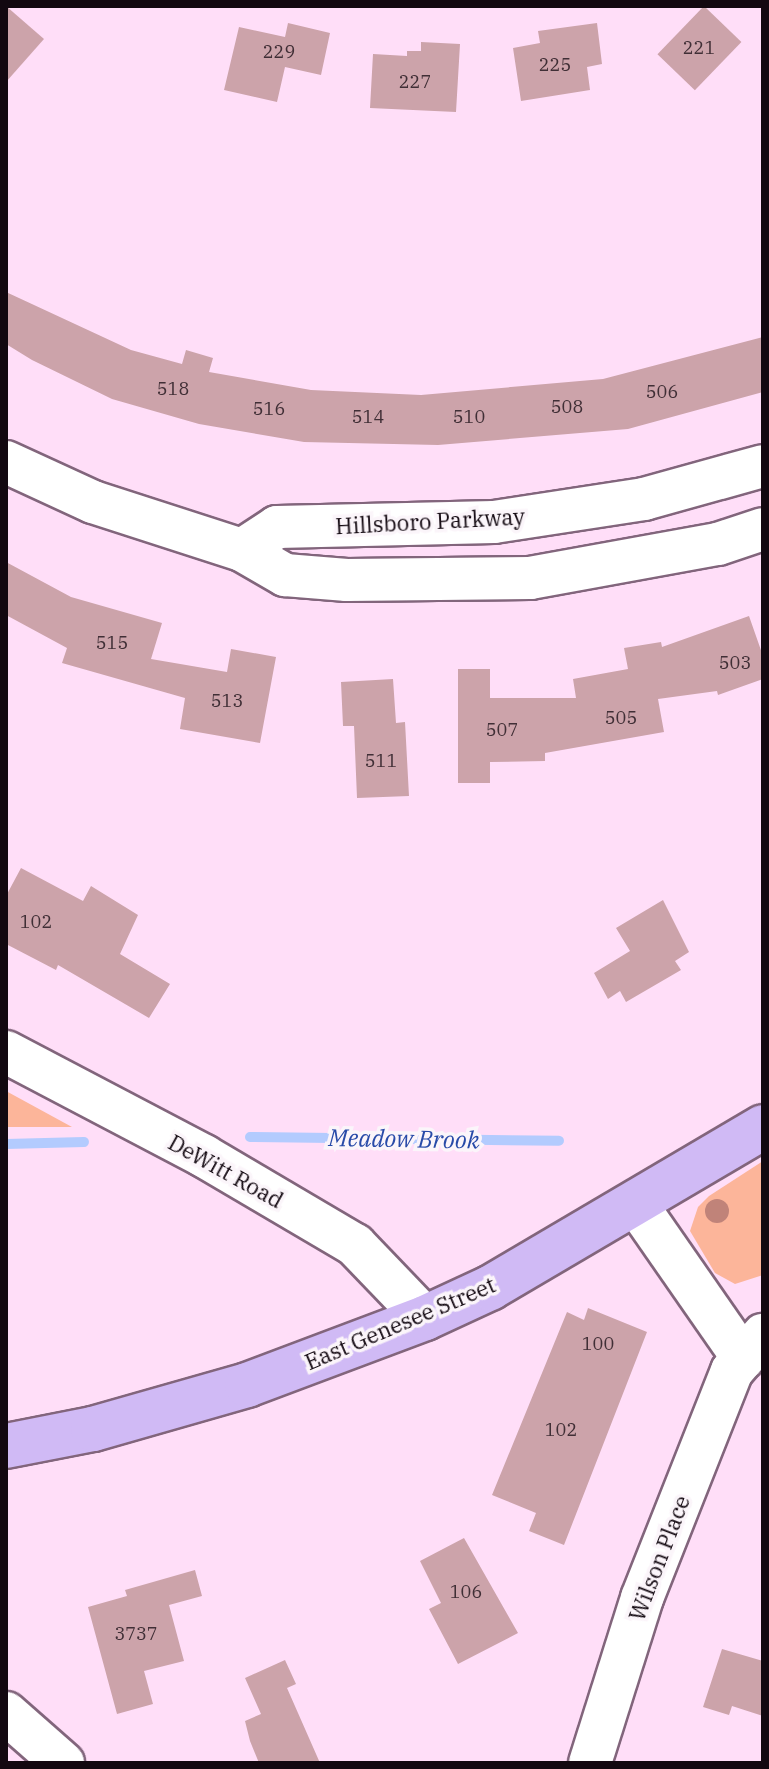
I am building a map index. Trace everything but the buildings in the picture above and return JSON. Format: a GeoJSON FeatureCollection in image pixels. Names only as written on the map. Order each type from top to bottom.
{"type":"FeatureCollection","features":[{"type":"Feature","properties":{"kind":"main road","name":"East Genesee Street"},"geometry":{"type":"LineString","coordinates":[[6,1446],[93,1429],[247,1385],[425,1318],[490,1288],[763,1127]]}},
{"type":"Feature","properties":{"kind":"street"},"geometry":{"type":"LineString","coordinates":[[6,462],[93,502],[242,550],[285,575],[347,580],[530,578],[718,544],[763,529]]}},
{"type":"Feature","properties":{"kind":"street","name":"Hillsboro Parkway"},"geometry":{"type":"LineString","coordinates":[[242,550],[277,527],[494,522],[644,499],[763,466]]}},
{"type":"Feature","properties":{"kind":"street","name":"DeWitt Road"},"geometry":{"type":"LineString","coordinates":[[6,1052],[204,1156],[355,1245],[425,1318]]}},
{"type":"Feature","properties":{"kind":"street"},"geometry":{"type":"LineString","coordinates":[[636,1204],[753,1347]]}},
{"type":"Feature","properties":{"kind":"street","name":"Wilson Place"},"geometry":{"type":"LineString","coordinates":[[590,1763],[642,1598],[732,1371],[753,1347]]}},
{"type":"Feature","properties":{"kind":"street"},"geometry":{"type":"LineString","coordinates":[[6,1713],[63,1763]]}},
{"type":"Feature","properties":{"kind":"shaded area"},"geometry":{"type":"Polygon","coordinates":[[[6,1091],[72,1127],[6,1127],[6,1091]]]}},
{"type":"Feature","properties":{"kind":"shaded area"},"geometry":{"type":"Polygon","coordinates":[[[763,1161],[763,1275],[735,1284],[715,1273],[690,1231],[698,1207],[709,1196],[763,1161]]]}},
{"type":"Feature","properties":{"kind":"waterway","name":"Meadow Brook"},"geometry":{"type":"LineString","coordinates":[[250,1137],[559,1141]]}},
{"type":"Feature","properties":{"kind":"waterway","name":"Meadow Brook"},"geometry":{"type":"LineString","coordinates":[[6,1144],[84,1142]]}}]}
